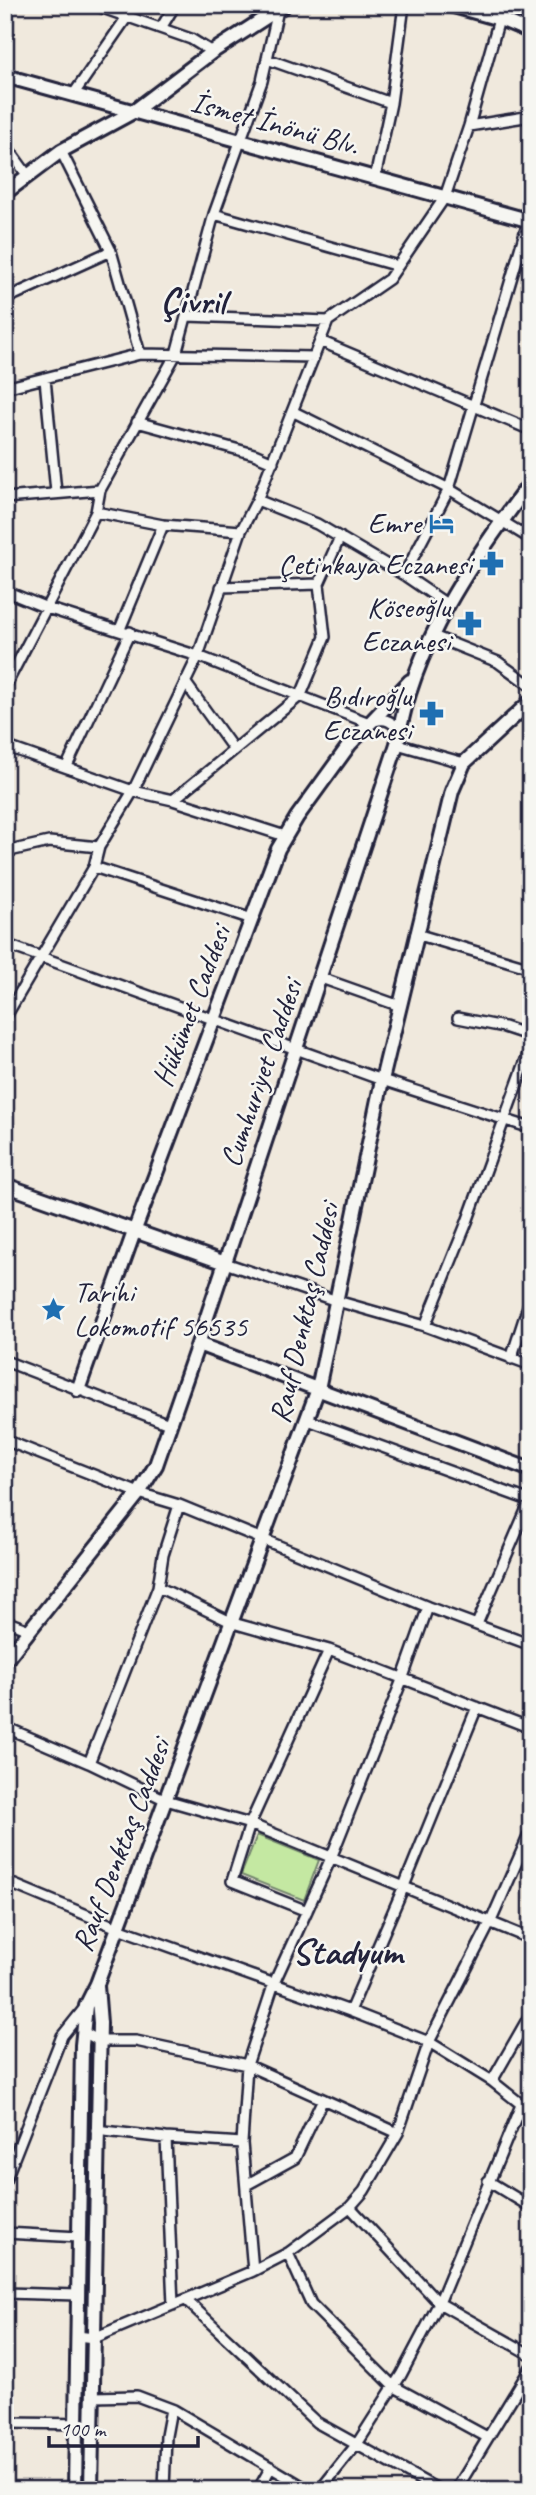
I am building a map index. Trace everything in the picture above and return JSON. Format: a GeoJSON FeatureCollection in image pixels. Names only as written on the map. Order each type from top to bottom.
{"type":"FeatureCollection","features":[{"type":"Feature","properties":{"kind":"street"},"geometry":{"type":"LineString","coordinates":[[94,5],[191,39],[212,52]]}},
{"type":"Feature","properties":{"kind":"street"},"geometry":{"type":"LineString","coordinates":[[161,28],[176,5]]}},
{"type":"Feature","properties":{"kind":"street"},"geometry":{"type":"LineString","coordinates":[[375,178],[391,103],[404,5]]}},
{"type":"Feature","properties":{"kind":"street"},"geometry":{"type":"LineString","coordinates":[[450,5],[500,19],[531,32]]}},
{"type":"Feature","properties":{"kind":"street"},"geometry":{"type":"LineString","coordinates":[[5,1018],[94,867],[99,847],[133,791],[198,656],[241,531],[273,462],[328,321],[389,279],[445,197],[469,126],[503,5]]}},
{"type":"Feature","properties":{"kind":"street"},"geometry":{"type":"LineString","coordinates":[[5,193],[61,152],[133,112],[212,52],[281,7]]}},
{"type":"Feature","properties":{"kind":"street"},"geometry":{"type":"LineString","coordinates":[[5,687],[96,512],[100,490],[176,354],[214,214],[262,80],[281,7]]}},
{"type":"Feature","properties":{"kind":"street"},"geometry":{"type":"LineString","coordinates":[[73,95],[127,17]]}},
{"type":"Feature","properties":{"kind":"street"},"geometry":{"type":"LineString","coordinates":[[267,59],[391,103]]}},
{"type":"Feature","properties":{"kind":"street","name":"İsmet İnönü Blv."},"geometry":{"type":"LineString","coordinates":[[5,76],[239,142],[530,218]]}},
{"type":"Feature","properties":{"kind":"street"},"geometry":{"type":"LineString","coordinates":[[469,126],[531,116]]}},
{"type":"Feature","properties":{"kind":"street"},"geometry":{"type":"LineString","coordinates":[[5,144],[28,176]]}},
{"type":"Feature","properties":{"kind":"street"},"geometry":{"type":"LineString","coordinates":[[61,152],[111,251],[140,354]]}},
{"type":"Feature","properties":{"kind":"street"},"geometry":{"type":"LineString","coordinates":[[214,214],[398,266]]}},
{"type":"Feature","properties":{"kind":"street"},"geometry":{"type":"LineString","coordinates":[[404,575],[449,489],[530,218]]}},
{"type":"Feature","properties":{"kind":"street"},"geometry":{"type":"LineString","coordinates":[[5,299],[111,251]]}},
{"type":"Feature","properties":{"kind":"street"},"geometry":{"type":"LineString","coordinates":[[187,316],[328,321]]}},
{"type":"Feature","properties":{"kind":"street"},"geometry":{"type":"LineString","coordinates":[[320,341],[531,430]]}},
{"type":"Feature","properties":{"kind":"street"},"geometry":{"type":"LineString","coordinates":[[5,388],[140,354],[314,357]]}},
{"type":"Feature","properties":{"kind":"street"},"geometry":{"type":"LineString","coordinates":[[45,379],[56,492]]}},
{"type":"Feature","properties":{"kind":"street"},"geometry":{"type":"LineString","coordinates":[[293,412],[449,489],[531,539]]}},
{"type":"Feature","properties":{"kind":"street"},"geometry":{"type":"LineString","coordinates":[[137,422],[254,454],[273,462]]}},
{"type":"Feature","properties":{"kind":"street","name":"Cumhuriyet Caddesi"},"geometry":{"type":"LineString","coordinates":[[5,1661],[139,1493],[156,1465],[298,1049],[397,744],[415,676],[448,605],[469,568],[531,482]]}},
{"type":"Feature","properties":{"kind":"street"},"geometry":{"type":"LineString","coordinates":[[5,498],[100,490]]}},
{"type":"Feature","properties":{"kind":"street"},"geometry":{"type":"LineString","coordinates":[[257,500],[317,524],[404,575],[448,605]]}},
{"type":"Feature","properties":{"kind":"street"},"geometry":{"type":"LineString","coordinates":[[96,512],[163,525],[241,531]]}},
{"type":"Feature","properties":{"kind":"street"},"geometry":{"type":"LineString","coordinates":[[67,766],[125,631],[163,525]]}},
{"type":"Feature","properties":{"kind":"street"},"geometry":{"type":"LineString","coordinates":[[173,800],[301,695],[325,637],[318,584],[340,537]]}},
{"type":"Feature","properties":{"kind":"street"},"geometry":{"type":"LineString","coordinates":[[221,587],[318,584]]}},
{"type":"Feature","properties":{"kind":"street"},"geometry":{"type":"LineString","coordinates":[[5,591],[47,608],[198,656],[369,723],[390,720],[399,730]]}},
{"type":"Feature","properties":{"kind":"street"},"geometry":{"type":"LineString","coordinates":[[433,636],[498,662],[531,686]]}},
{"type":"Feature","properties":{"kind":"street","name":"Hükümet Caddesi"},"geometry":{"type":"LineString","coordinates":[[78,1390],[134,1232],[285,836],[335,764],[369,723],[415,676]]}},
{"type":"Feature","properties":{"kind":"street"},"geometry":{"type":"LineString","coordinates":[[185,682],[234,750]]}},
{"type":"Feature","properties":{"kind":"street","name":"Rauf Denktaş Caddesi"},"geometry":{"type":"LineString","coordinates":[[75,2490],[83,2032],[86,2006],[233,1623],[318,1389],[382,1080],[452,791],[464,763],[531,701]]}},
{"type":"Feature","properties":{"kind":"street"},"geometry":{"type":"LineString","coordinates":[[397,744],[464,763]]}},
{"type":"Feature","properties":{"kind":"street"},"geometry":{"type":"LineString","coordinates":[[5,747],[67,766],[133,791],[173,800],[285,836]]}},
{"type":"Feature","properties":{"kind":"street"},"geometry":{"type":"LineString","coordinates":[[5,852],[49,842],[99,847]]}},
{"type":"Feature","properties":{"kind":"street"},"geometry":{"type":"LineString","coordinates":[[94,867],[252,919]]}},
{"type":"Feature","properties":{"kind":"street"},"geometry":{"type":"LineString","coordinates":[[416,934],[531,968]]}},
{"type":"Feature","properties":{"kind":"street"},"geometry":{"type":"LineString","coordinates":[[5,944],[382,1080],[531,1129]]}},
{"type":"Feature","properties":{"kind":"street"},"geometry":{"type":"LineString","coordinates":[[321,978],[400,1006]]}},
{"type":"Feature","properties":{"kind":"street"},"geometry":{"type":"LineString","coordinates":[[458,1018],[504,1027],[531,1036]]}},
{"type":"Feature","properties":{"kind":"street"},"geometry":{"type":"LineString","coordinates":[[425,1326],[531,1046]]}},
{"type":"Feature","properties":{"kind":"street"},"geometry":{"type":"LineString","coordinates":[[5,1185],[134,1232],[337,1301],[425,1326],[531,1365]]}},
{"type":"Feature","properties":{"kind":"street"},"geometry":{"type":"LineString","coordinates":[[511,1359],[531,1297]]}},
{"type":"Feature","properties":{"kind":"street"},"geometry":{"type":"LineString","coordinates":[[198,1344],[531,1470]]}},
{"type":"Feature","properties":{"kind":"street"},"geometry":{"type":"LineString","coordinates":[[5,1361],[169,1424]]}},
{"type":"Feature","properties":{"kind":"street"},"geometry":{"type":"LineString","coordinates":[[308,1420],[530,1501],[477,1625]]}},
{"type":"Feature","properties":{"kind":"street"},"geometry":{"type":"LineString","coordinates":[[5,1440],[139,1493],[179,1505],[428,1607],[531,1645]]}},
{"type":"Feature","properties":{"kind":"street"},"geometry":{"type":"LineString","coordinates":[[89,1763],[158,1587],[163,1555],[179,1505]]}},
{"type":"Feature","properties":{"kind":"street"},"geometry":{"type":"LineString","coordinates":[[158,1587],[233,1623],[329,1650],[531,1728]]}},
{"type":"Feature","properties":{"kind":"street"},"geometry":{"type":"LineString","coordinates":[[253,2271],[242,2143],[247,2065],[274,1983],[331,1858],[428,1607]]}},
{"type":"Feature","properties":{"kind":"street"},"geometry":{"type":"LineString","coordinates":[[5,1621],[29,1630]]}},
{"type":"Feature","properties":{"kind":"street"},"geometry":{"type":"LineString","coordinates":[[307,1911],[232,1881],[250,1824],[329,1650]]}},
{"type":"Feature","properties":{"kind":"street"},"geometry":{"type":"LineString","coordinates":[[350,2011],[477,1707]]}},
{"type":"Feature","properties":{"kind":"street"},"geometry":{"type":"LineString","coordinates":[[5,1727],[166,1800],[250,1824],[531,1939]]}},
{"type":"Feature","properties":{"kind":"street"},"geometry":{"type":"LineString","coordinates":[[77,2336],[94,2338],[253,2271],[288,2253],[350,2207],[364,2191],[398,2133],[429,2042],[491,1921],[531,1830]]}},
{"type":"Feature","properties":{"kind":"street"},"geometry":{"type":"LineString","coordinates":[[5,1881],[118,1928],[429,2042],[492,2081],[531,2112]]}},
{"type":"Feature","properties":{"kind":"street","name":"Rauf Denktaş Caddesi"},"geometry":{"type":"LineString","coordinates":[[91,2490],[99,2040],[97,1983]]}},
{"type":"Feature","properties":{"kind":"street"},"geometry":{"type":"LineString","coordinates":[[5,2181],[62,2036],[86,2006]]}},
{"type":"Feature","properties":{"kind":"street"},"geometry":{"type":"LineString","coordinates":[[492,2081],[531,2013]]}},
{"type":"Feature","properties":{"kind":"street"},"geometry":{"type":"LineString","coordinates":[[83,2032],[99,2040],[136,2041],[247,2065],[398,2133]]}},
{"type":"Feature","properties":{"kind":"street"},"geometry":{"type":"LineString","coordinates":[[246,2185],[295,2158],[323,2099]]}},
{"type":"Feature","properties":{"kind":"street"},"geometry":{"type":"LineString","coordinates":[[320,2490],[357,2444],[439,2303],[521,2105]]}},
{"type":"Feature","properties":{"kind":"street"},"geometry":{"type":"LineString","coordinates":[[96,2130],[242,2143]]}},
{"type":"Feature","properties":{"kind":"street"},"geometry":{"type":"LineString","coordinates":[[166,2138],[173,2305]]}},
{"type":"Feature","properties":{"kind":"street"},"geometry":{"type":"LineString","coordinates":[[488,2181],[531,2207]]}},
{"type":"Feature","properties":{"kind":"street"},"geometry":{"type":"LineString","coordinates":[[350,2207],[439,2303],[531,2355]]}},
{"type":"Feature","properties":{"kind":"street"},"geometry":{"type":"LineString","coordinates":[[5,2233],[79,2236]]}},
{"type":"Feature","properties":{"kind":"street"},"geometry":{"type":"LineString","coordinates":[[288,2253],[311,2304],[393,2386],[487,2437]]}},
{"type":"Feature","properties":{"kind":"street"},"geometry":{"type":"LineString","coordinates":[[5,2293],[78,2295]]}},
{"type":"Feature","properties":{"kind":"street"},"geometry":{"type":"LineString","coordinates":[[186,2300],[316,2422],[439,2490]]}},
{"type":"Feature","properties":{"kind":"street"},"geometry":{"type":"LineString","coordinates":[[456,2490],[531,2367]]}},
{"type":"Feature","properties":{"kind":"street"},"geometry":{"type":"LineString","coordinates":[[94,2397],[137,2396],[171,2409],[309,2490]]}},
{"type":"Feature","properties":{"kind":"street"},"geometry":{"type":"LineString","coordinates":[[164,2490],[166,2436],[171,2409]]}},
{"type":"Feature","properties":{"kind":"street"},"geometry":{"type":"LineString","coordinates":[[5,2423],[93,2424]]}},
{"type":"Feature","properties":{"kind":"street"},"geometry":{"type":"LineString","coordinates":[[258,2490],[271,2467]]}},
{"type":"Feature","properties":{"kind":"green space"},"geometry":{"type":"Polygon","coordinates":[[[257,1835],[319,1860],[304,1900],[241,1875],[257,1835]]]}},
{"type":"Feature","properties":{"kind":"place","name":"Emre"},"geometry":{"type":"Point","coordinates":[441,523]}},
{"type":"Feature","properties":{"kind":"place","name":"Çetinkaya Eczanesi"},"geometry":{"type":"Point","coordinates":[492,564]}},
{"type":"Feature","properties":{"kind":"place","name":"Köseoğlu Eczanesi"},"geometry":{"type":"Point","coordinates":[470,624]}},
{"type":"Feature","properties":{"kind":"place","name":"Bıdıroğlu Eczanesi"},"geometry":{"type":"Point","coordinates":[431,713]}},
{"type":"Feature","properties":{"kind":"place","name":"Tarihi Lokomotif 56535"},"geometry":{"type":"Point","coordinates":[54,1309]}},
{"type":"Feature","properties":{"kind":"district","name":"Çivril"},"geometry":{"type":"Point","coordinates":[193,300]}},
{"type":"Feature","properties":{"kind":"district","name":"Stadyum"},"geometry":{"type":"Point","coordinates":[347,1951]}}]}
